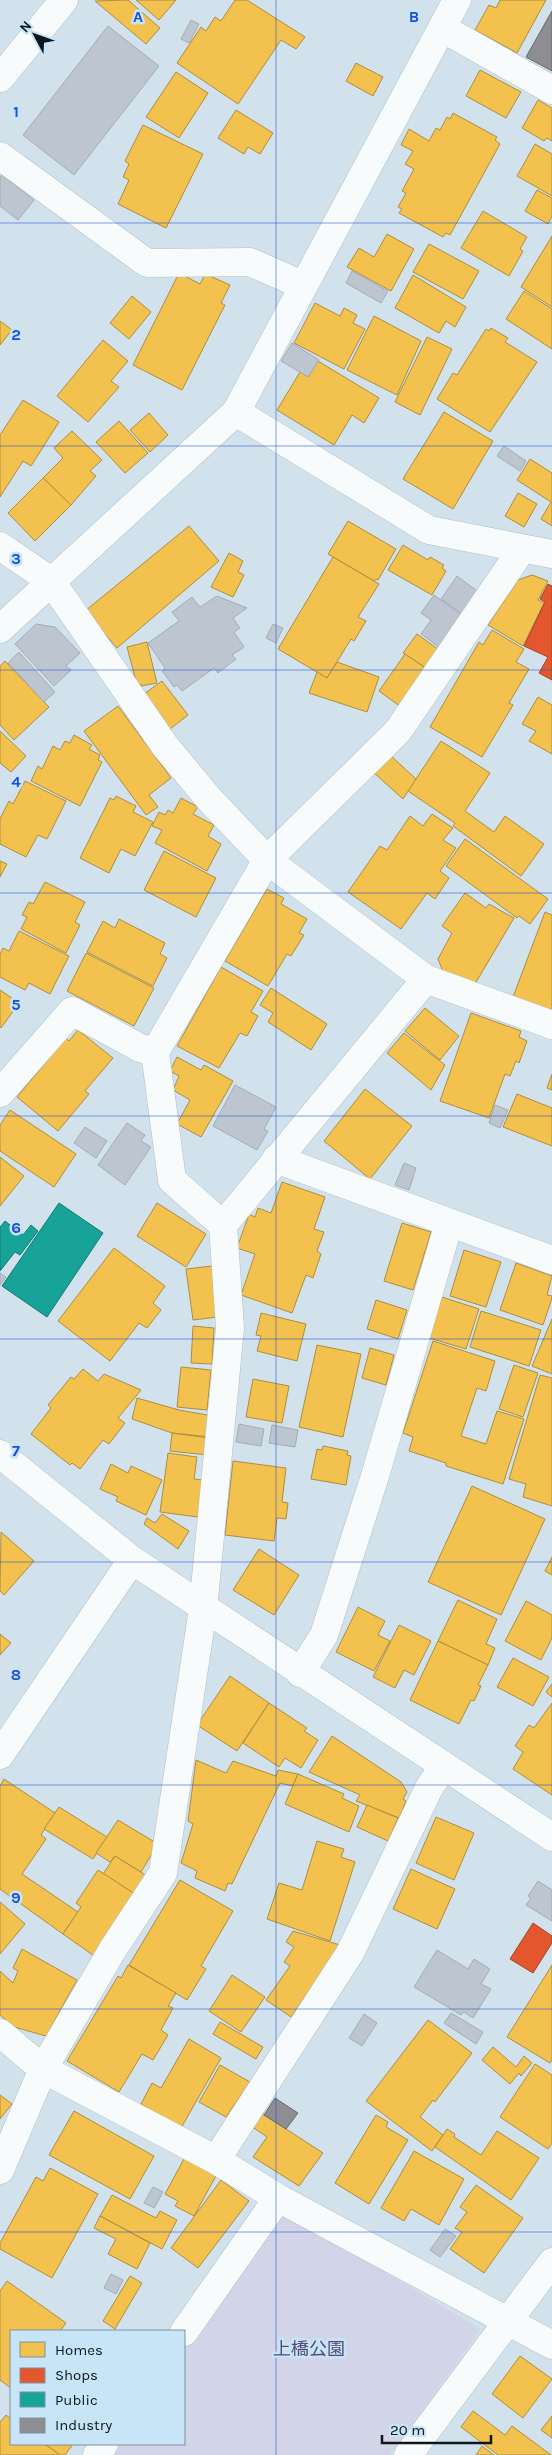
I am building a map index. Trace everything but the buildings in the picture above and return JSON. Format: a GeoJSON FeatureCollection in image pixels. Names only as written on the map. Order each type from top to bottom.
{"type":"FeatureCollection","features":[{"type":"Feature","properties":{"kind":"street"},"geometry":{"type":"LineString","coordinates":[[0,78],[64,0]]}},
{"type":"Feature","properties":{"kind":"street"},"geometry":{"type":"LineString","coordinates":[[0,629],[236,412],[302,285],[457,0]]}},
{"type":"Feature","properties":{"kind":"street"},"geometry":{"type":"LineString","coordinates":[[442,28],[552,90]]}},
{"type":"Feature","properties":{"kind":"street"},"geometry":{"type":"LineString","coordinates":[[0,156],[147,262],[250,262],[302,285]]}},
{"type":"Feature","properties":{"kind":"street"},"geometry":{"type":"LineString","coordinates":[[236,412],[429,530],[552,554]]}},
{"type":"Feature","properties":{"kind":"street"},"geometry":{"type":"LineString","coordinates":[[0,546],[51,581],[165,746],[210,800],[267,860],[426,978],[552,1025]]}},
{"type":"Feature","properties":{"kind":"street"},"geometry":{"type":"LineString","coordinates":[[223,1225],[172,1180],[155,1052],[267,860],[398,731],[522,548]]}},
{"type":"Feature","properties":{"kind":"street"},"geometry":{"type":"LineString","coordinates":[[0,2170],[44,2069],[113,1949],[163,1873],[203,1609],[230,1328],[223,1225],[426,978]]}},
{"type":"Feature","properties":{"kind":"street"},"geometry":{"type":"LineString","coordinates":[[0,1093],[72,1012],[140,1048],[155,1052]]}},
{"type":"Feature","properties":{"kind":"street"},"geometry":{"type":"LineString","coordinates":[[276,1159],[552,1260]]}},
{"type":"Feature","properties":{"kind":"street"},"geometry":{"type":"LineString","coordinates":[[300,1673],[324,1634],[375,1476],[449,1223]]}},
{"type":"Feature","properties":{"kind":"street"},"geometry":{"type":"LineString","coordinates":[[0,1454],[132,1560],[300,1673],[552,1837]]}},
{"type":"Feature","properties":{"kind":"street"},"geometry":{"type":"LineString","coordinates":[[0,1755],[132,1560]]}},
{"type":"Feature","properties":{"kind":"street"},"geometry":{"type":"LineString","coordinates":[[216,2160],[350,1953],[429,1788],[443,1767]]}},
{"type":"Feature","properties":{"kind":"street"},"geometry":{"type":"LineString","coordinates":[[0,2033],[44,2069],[216,2160],[278,2198],[507,2323],[552,2345]]}},
{"type":"Feature","properties":{"kind":"street"},"geometry":{"type":"LineString","coordinates":[[185,2331],[278,2198]]}},
{"type":"Feature","properties":{"kind":"street"},"geometry":{"type":"LineString","coordinates":[[408,2455],[552,2262]]}},
{"type":"Feature","properties":{"kind":"green space","name":"上橋公園"},"geometry":{"type":"Polygon","coordinates":[[[279,2209],[481,2329],[390,2455],[107,2455],[114,2445],[185,2445],[185,2344],[279,2209]]]}}]}
